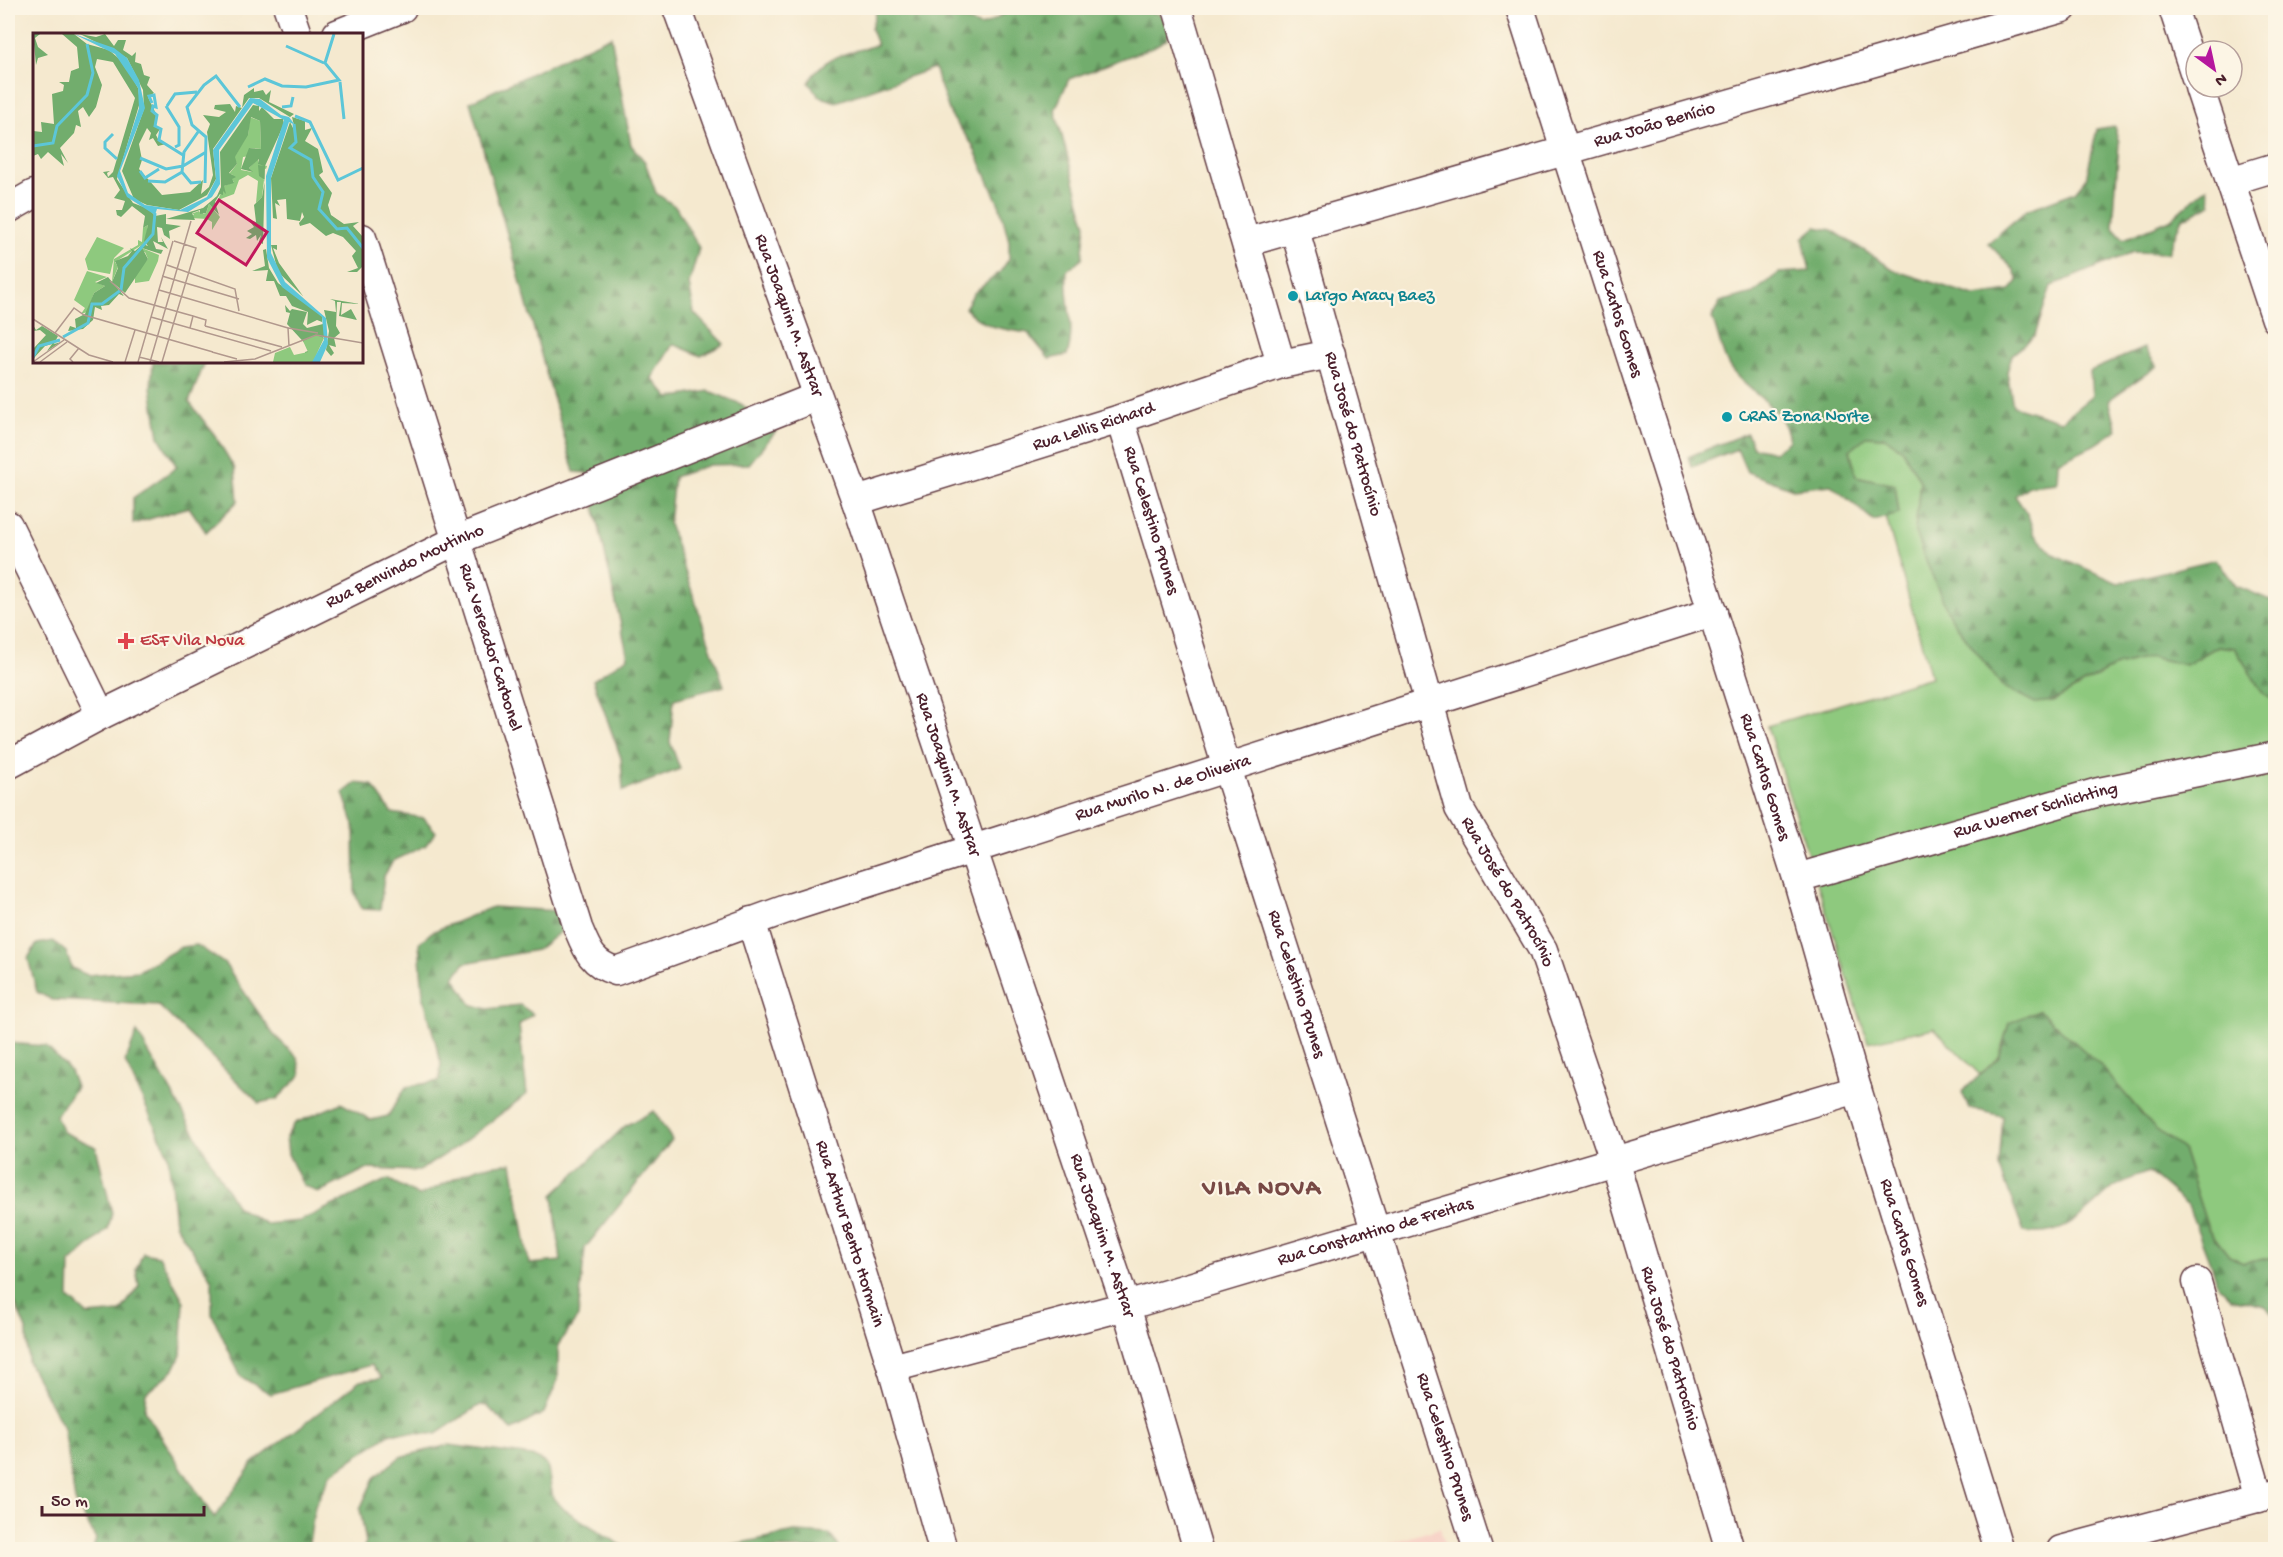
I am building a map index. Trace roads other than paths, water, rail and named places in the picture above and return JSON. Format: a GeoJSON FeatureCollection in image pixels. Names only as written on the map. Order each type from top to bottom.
{"type":"FeatureCollection","features":[{"type":"Feature","properties":{"kind":"street"},"geometry":{"type":"LineString","coordinates":[[288,8],[297,33]]}},
{"type":"Feature","properties":{"kind":"street"},"geometry":{"type":"LineString","coordinates":[[340,33],[402,8]]}},
{"type":"Feature","properties":{"kind":"street","name":"Rua Joaquim M. Astrar"},"geometry":{"type":"LineString","coordinates":[[677,8],[816,397],[856,501],[1126,1306],[1198,1550]]}},
{"type":"Feature","properties":{"kind":"street"},"geometry":{"type":"LineString","coordinates":[[1177,8],[1281,364]]}},
{"type":"Feature","properties":{"kind":"street","name":"Rua Carlos Gomes"},"geometry":{"type":"LineString","coordinates":[[1520,8],[1797,878],[1857,1089],[1999,1550]]}},
{"type":"Feature","properties":{"kind":"street","name":"Rua João Benício"},"geometry":{"type":"LineString","coordinates":[[1247,242],[2063,8]]}},
{"type":"Feature","properties":{"kind":"street"},"geometry":{"type":"LineString","coordinates":[[2173,8],[2184,41]]}},
{"type":"Feature","properties":{"kind":"street"},"geometry":{"type":"LineString","coordinates":[[2203,99],[2276,319]]}},
{"type":"Feature","properties":{"kind":"street"},"geometry":{"type":"LineString","coordinates":[[2230,181],[2276,167]]}},
{"type":"Feature","properties":{"kind":"street"},"geometry":{"type":"LineString","coordinates":[[8,209],[33,195]]}},
{"type":"Feature","properties":{"kind":"street","name":"Rua José do Patrocínio"},"geometry":{"type":"LineString","coordinates":[[1295,230],[1459,808],[1543,951],[1614,1160],[1730,1550]]}},
{"type":"Feature","properties":{"kind":"street","name":"Rua Vereador Carbonel"},"geometry":{"type":"LineString","coordinates":[[363,241],[578,928],[590,957],[602,967],[616,971]]}},
{"type":"Feature","properties":{"kind":"street","name":"Rua Lellis Richard"},"geometry":{"type":"LineString","coordinates":[[856,501],[1120,419],[1281,364],[1331,354]]}},
{"type":"Feature","properties":{"kind":"street","name":"Rua Benvindo Moutinho"},"geometry":{"type":"LineString","coordinates":[[8,765],[101,716],[457,540],[816,397]]}},
{"type":"Feature","properties":{"kind":"street","name":"Rua Celestino Prunes"},"geometry":{"type":"LineString","coordinates":[[1120,419],[1227,768],[1478,1550]]}},
{"type":"Feature","properties":{"kind":"street"},"geometry":{"type":"LineString","coordinates":[[8,525],[101,716]]}},
{"type":"Feature","properties":{"kind":"street","name":"Rua Murilo N. de Oliveira"},"geometry":{"type":"LineString","coordinates":[[616,971],[751,921],[971,848],[1713,612]]}},
{"type":"Feature","properties":{"kind":"street","name":"Rua Werner Schlichting"},"geometry":{"type":"LineString","coordinates":[[1797,878],[2099,792],[2276,756]]}},
{"type":"Feature","properties":{"kind":"street","name":"Rua Arthur Bento Hormain"},"geometry":{"type":"LineString","coordinates":[[751,921],[891,1368],[943,1550]]}},
{"type":"Feature","properties":{"kind":"street","name":"Rua Constantino de Freitas"},"geometry":{"type":"LineString","coordinates":[[891,1368],[1126,1306],[1857,1089]]}},
{"type":"Feature","properties":{"kind":"street"},"geometry":{"type":"LineString","coordinates":[[2061,1550],[2267,1496],[2197,1282]]}},
{"type":"Feature","properties":{"kind":"place","name":"Largo Aracy Baez"},"geometry":{"type":"Point","coordinates":[1293,296]}},
{"type":"Feature","properties":{"kind":"place","name":"CRAS Zona Norte"},"geometry":{"type":"Point","coordinates":[1727,417]}},
{"type":"Feature","properties":{"kind":"place","name":"ESF Vila Nova"},"geometry":{"type":"Point","coordinates":[126,641]}},
{"type":"Feature","properties":{"kind":"district","name":"VILA NOVA"},"geometry":{"type":"Point","coordinates":[1262,1189]}}]}
